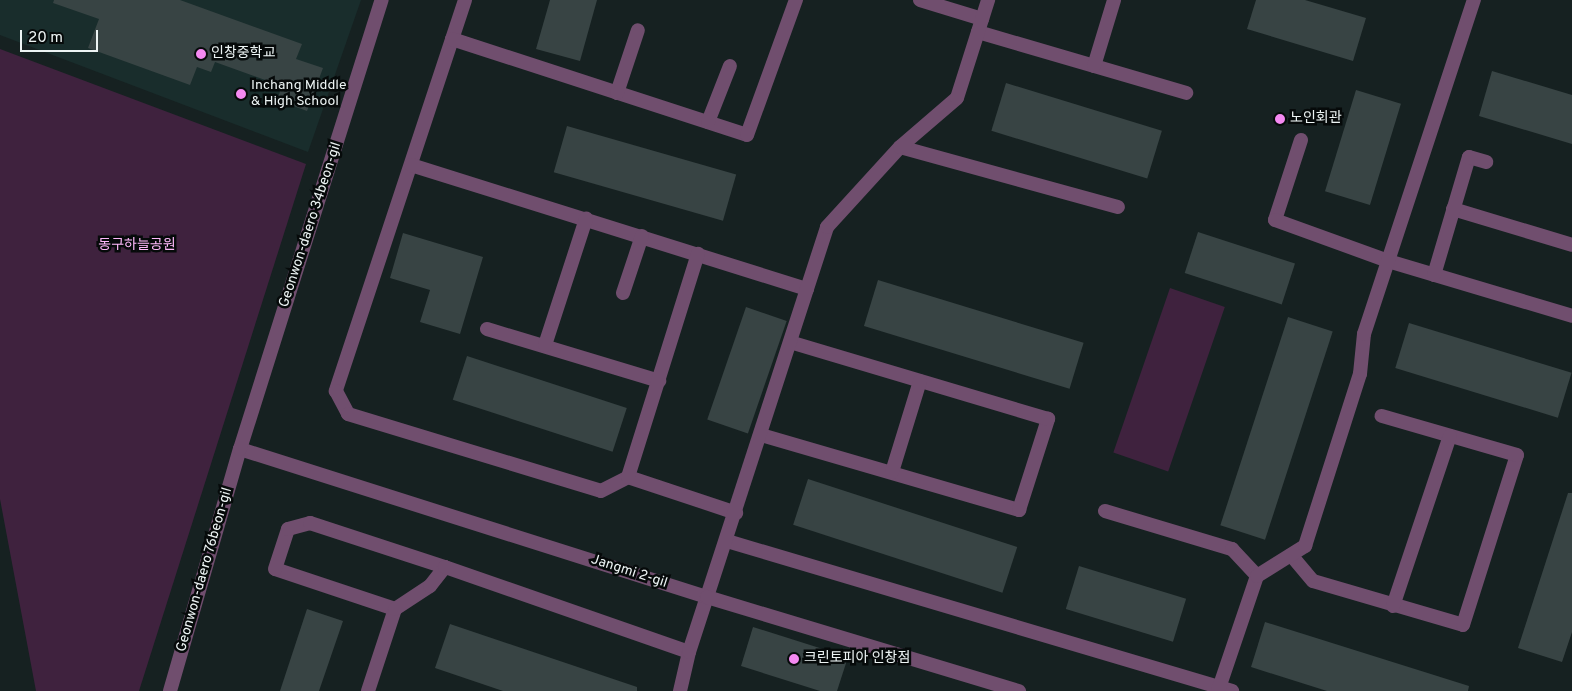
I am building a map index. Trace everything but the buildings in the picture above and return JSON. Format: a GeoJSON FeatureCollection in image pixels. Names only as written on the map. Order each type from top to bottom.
{"type":"FeatureCollection","features":[{"type":"Feature","properties":{"kind":"street","name":"Geonwon-daero 34beon-gil"},"geometry":{"type":"LineString","coordinates":[[240,449],[382,0]]}},
{"type":"Feature","properties":{"kind":"street"},"geometry":{"type":"LineString","coordinates":[[465,0],[336,391],[348,414],[601,491],[628,477],[698,254]]}},
{"type":"Feature","properties":{"kind":"street"},"geometry":{"type":"LineString","coordinates":[[452,39],[747,135],[796,0]]}},
{"type":"Feature","properties":{"kind":"street"},"geometry":{"type":"LineString","coordinates":[[920,0],[980,26],[1094,66],[1186,93]]}},
{"type":"Feature","properties":{"kind":"street"},"geometry":{"type":"LineString","coordinates":[[680,691],[707,597],[727,541],[827,227],[900,147],[957,98],[988,0]]}},
{"type":"Feature","properties":{"kind":"street"},"geometry":{"type":"LineString","coordinates":[[1094,66],[1114,0]]}},
{"type":"Feature","properties":{"kind":"street"},"geometry":{"type":"LineString","coordinates":[[727,541],[1223,690],[1257,576],[1305,546],[1360,374],[1364,334],[1474,0]]}},
{"type":"Feature","properties":{"kind":"street"},"geometry":{"type":"LineString","coordinates":[[617,92],[638,30]]}},
{"type":"Feature","properties":{"kind":"street"},"geometry":{"type":"LineString","coordinates":[[708,122],[730,66]]}},
{"type":"Feature","properties":{"kind":"street"},"geometry":{"type":"LineString","coordinates":[[1301,140],[1275,220],[1388,261],[1572,316]]}},
{"type":"Feature","properties":{"kind":"street"},"geometry":{"type":"LineString","coordinates":[[900,147],[1118,207]]}},
{"type":"Feature","properties":{"kind":"street"},"geometry":{"type":"LineString","coordinates":[[1434,275],[1469,157],[1486,162]]}},
{"type":"Feature","properties":{"kind":"street"},"geometry":{"type":"LineString","coordinates":[[411,165],[808,289]]}},
{"type":"Feature","properties":{"kind":"street"},"geometry":{"type":"LineString","coordinates":[[1453,209],[1572,245]]}},
{"type":"Feature","properties":{"kind":"street"},"geometry":{"type":"LineString","coordinates":[[545,345],[586,219]]}},
{"type":"Feature","properties":{"kind":"street"},"geometry":{"type":"LineString","coordinates":[[623,293],[642,236]]}},
{"type":"Feature","properties":{"kind":"street"},"geometry":{"type":"LineString","coordinates":[[487,329],[659,381]]}},
{"type":"Feature","properties":{"kind":"street"},"geometry":{"type":"LineString","coordinates":[[761,435],[1018,510],[1048,419],[790,342]]}},
{"type":"Feature","properties":{"kind":"street"},"geometry":{"type":"LineString","coordinates":[[892,472],[920,381]]}},
{"type":"Feature","properties":{"kind":"street"},"geometry":{"type":"LineString","coordinates":[[1291,554],[1313,581],[1463,625],[1517,455],[1382,416]]}},
{"type":"Feature","properties":{"kind":"street"},"geometry":{"type":"LineString","coordinates":[[1393,606],[1450,436]]}},
{"type":"Feature","properties":{"kind":"street","name":"Jangmi 2-gil"},"geometry":{"type":"LineString","coordinates":[[240,449],[707,597],[1019,691]]}},
{"type":"Feature","properties":{"kind":"street","name":"Geonwon-daero 76beon-gil"},"geometry":{"type":"LineString","coordinates":[[170,691],[240,449]]}},
{"type":"Feature","properties":{"kind":"street"},"geometry":{"type":"LineString","coordinates":[[628,477],[736,513]]}},
{"type":"Feature","properties":{"kind":"street"},"geometry":{"type":"LineString","coordinates":[[1105,511],[1232,550],[1257,576]]}},
{"type":"Feature","properties":{"kind":"street"},"geometry":{"type":"LineString","coordinates":[[395,609],[275,569],[288,529],[310,523],[445,567],[690,652]]}},
{"type":"Feature","properties":{"kind":"street"},"geometry":{"type":"LineString","coordinates":[[368,691],[395,609],[430,586],[445,567]]}},
{"type":"Feature","properties":{"kind":"shaded area","name":"Inchang Middle & High School"},"geometry":{"type":"Polygon","coordinates":[[[0,0],[361,0],[308,152],[0,35],[0,0]]]}},
{"type":"Feature","properties":{"kind":"green space","name":"동구하늘공원"},"geometry":{"type":"Polygon","coordinates":[[[0,49],[306,164],[139,691],[36,691],[0,499],[0,49]]]}},
{"type":"Feature","properties":{"kind":"green space"},"geometry":{"type":"Polygon","coordinates":[[[1170,288],[1225,307],[1168,471],[1113,453],[1170,288]]]}},
{"type":"Feature","properties":{"kind":"place","name":"인창중학교"},"geometry":{"type":"Point","coordinates":[201,54]}},
{"type":"Feature","properties":{"kind":"place","name":"Inchang Middle & High School"},"geometry":{"type":"Point","coordinates":[241,94]}},
{"type":"Feature","properties":{"kind":"place","name":"노인회관"},"geometry":{"type":"Point","coordinates":[1280,119]}},
{"type":"Feature","properties":{"kind":"place","name":"크린토피아 인창점"},"geometry":{"type":"Point","coordinates":[794,659]}}]}
